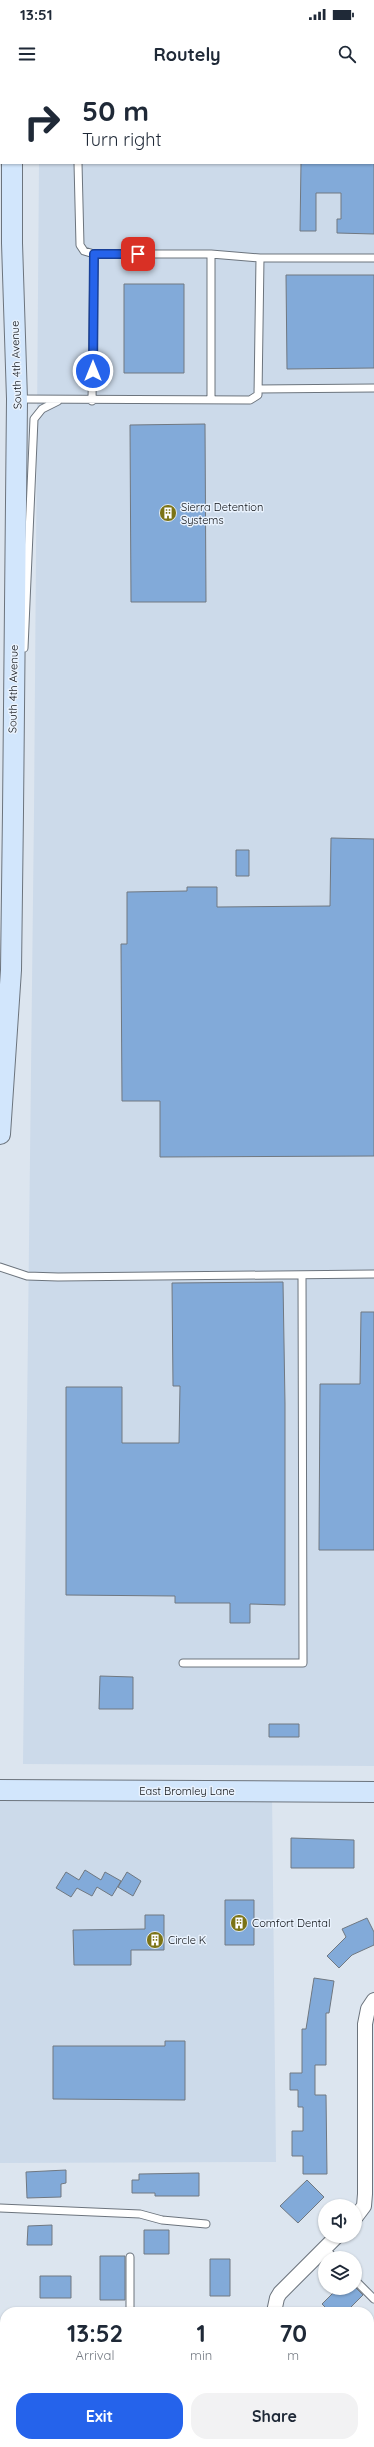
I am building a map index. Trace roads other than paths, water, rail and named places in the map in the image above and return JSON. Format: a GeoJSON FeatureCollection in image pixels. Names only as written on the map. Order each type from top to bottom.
{"type":"FeatureCollection","features":[{"type":"Feature","properties":{"kind":"main road","name":"South 4th Avenue"},"geometry":{"type":"LineString","coordinates":[[0,1134],[11,970],[17,399],[12,243],[12,164]]}},
{"type":"Feature","properties":{"kind":"main road","name":"East Bromley Lane"},"geometry":{"type":"LineString","coordinates":[[0,1790],[374,1792]]}},
{"type":"Feature","properties":{"kind":"street"},"geometry":{"type":"LineString","coordinates":[[362,2209],[364,2206],[366,2194],[365,2024],[368,2009],[374,2000]]}},
{"type":"Feature","properties":{"kind":"street"},"geometry":{"type":"LineString","coordinates":[[275,2307],[280,2293],[318,2263]]}},
{"type":"Feature","properties":{"kind":"lane"},"geometry":{"type":"LineString","coordinates":[[78,164],[80,245],[84,251],[94,254],[211,254],[260,258],[374,258]]}},
{"type":"Feature","properties":{"kind":"lane"},"geometry":{"type":"LineString","coordinates":[[92,401],[94,254]]}},
{"type":"Feature","properties":{"kind":"lane"},"geometry":{"type":"LineString","coordinates":[[211,254],[211,400]]}},
{"type":"Feature","properties":{"kind":"lane"},"geometry":{"type":"LineString","coordinates":[[17,399],[92,401],[250,400],[258,395],[260,258]]}},
{"type":"Feature","properties":{"kind":"lane"},"geometry":{"type":"LineString","coordinates":[[258,389],[374,388]]}},
{"type":"Feature","properties":{"kind":"lane"},"geometry":{"type":"LineString","coordinates":[[13,694],[22,674],[23,663],[34,419],[42,409],[59,400]]}},
{"type":"Feature","properties":{"kind":"lane"},"geometry":{"type":"LineString","coordinates":[[0,1267],[27,1276],[58,1277],[374,1274]]}},
{"type":"Feature","properties":{"kind":"lane"},"geometry":{"type":"LineString","coordinates":[[183,1663],[303,1663],[302,1275]]}},
{"type":"Feature","properties":{"kind":"lane"},"geometry":{"type":"LineString","coordinates":[[0,2208],[132,2213],[162,2220],[206,2224]]}},
{"type":"Feature","properties":{"kind":"lane"},"geometry":{"type":"LineString","coordinates":[[130,2257],[130,2307]]}},
{"type":"Feature","properties":{"kind":"lane"},"geometry":{"type":"LineString","coordinates":[[362,2287],[374,2300]]}},
{"type":"Feature","properties":{"kind":"place","name":"Sierra Detention Systems"},"geometry":{"type":"Point","coordinates":[168,513]}},
{"type":"Feature","properties":{"kind":"place","name":"Comfort Dental"},"geometry":{"type":"Point","coordinates":[239,1923]}},
{"type":"Feature","properties":{"kind":"place","name":"Circle K"},"geometry":{"type":"Point","coordinates":[155,1940]}}]}
